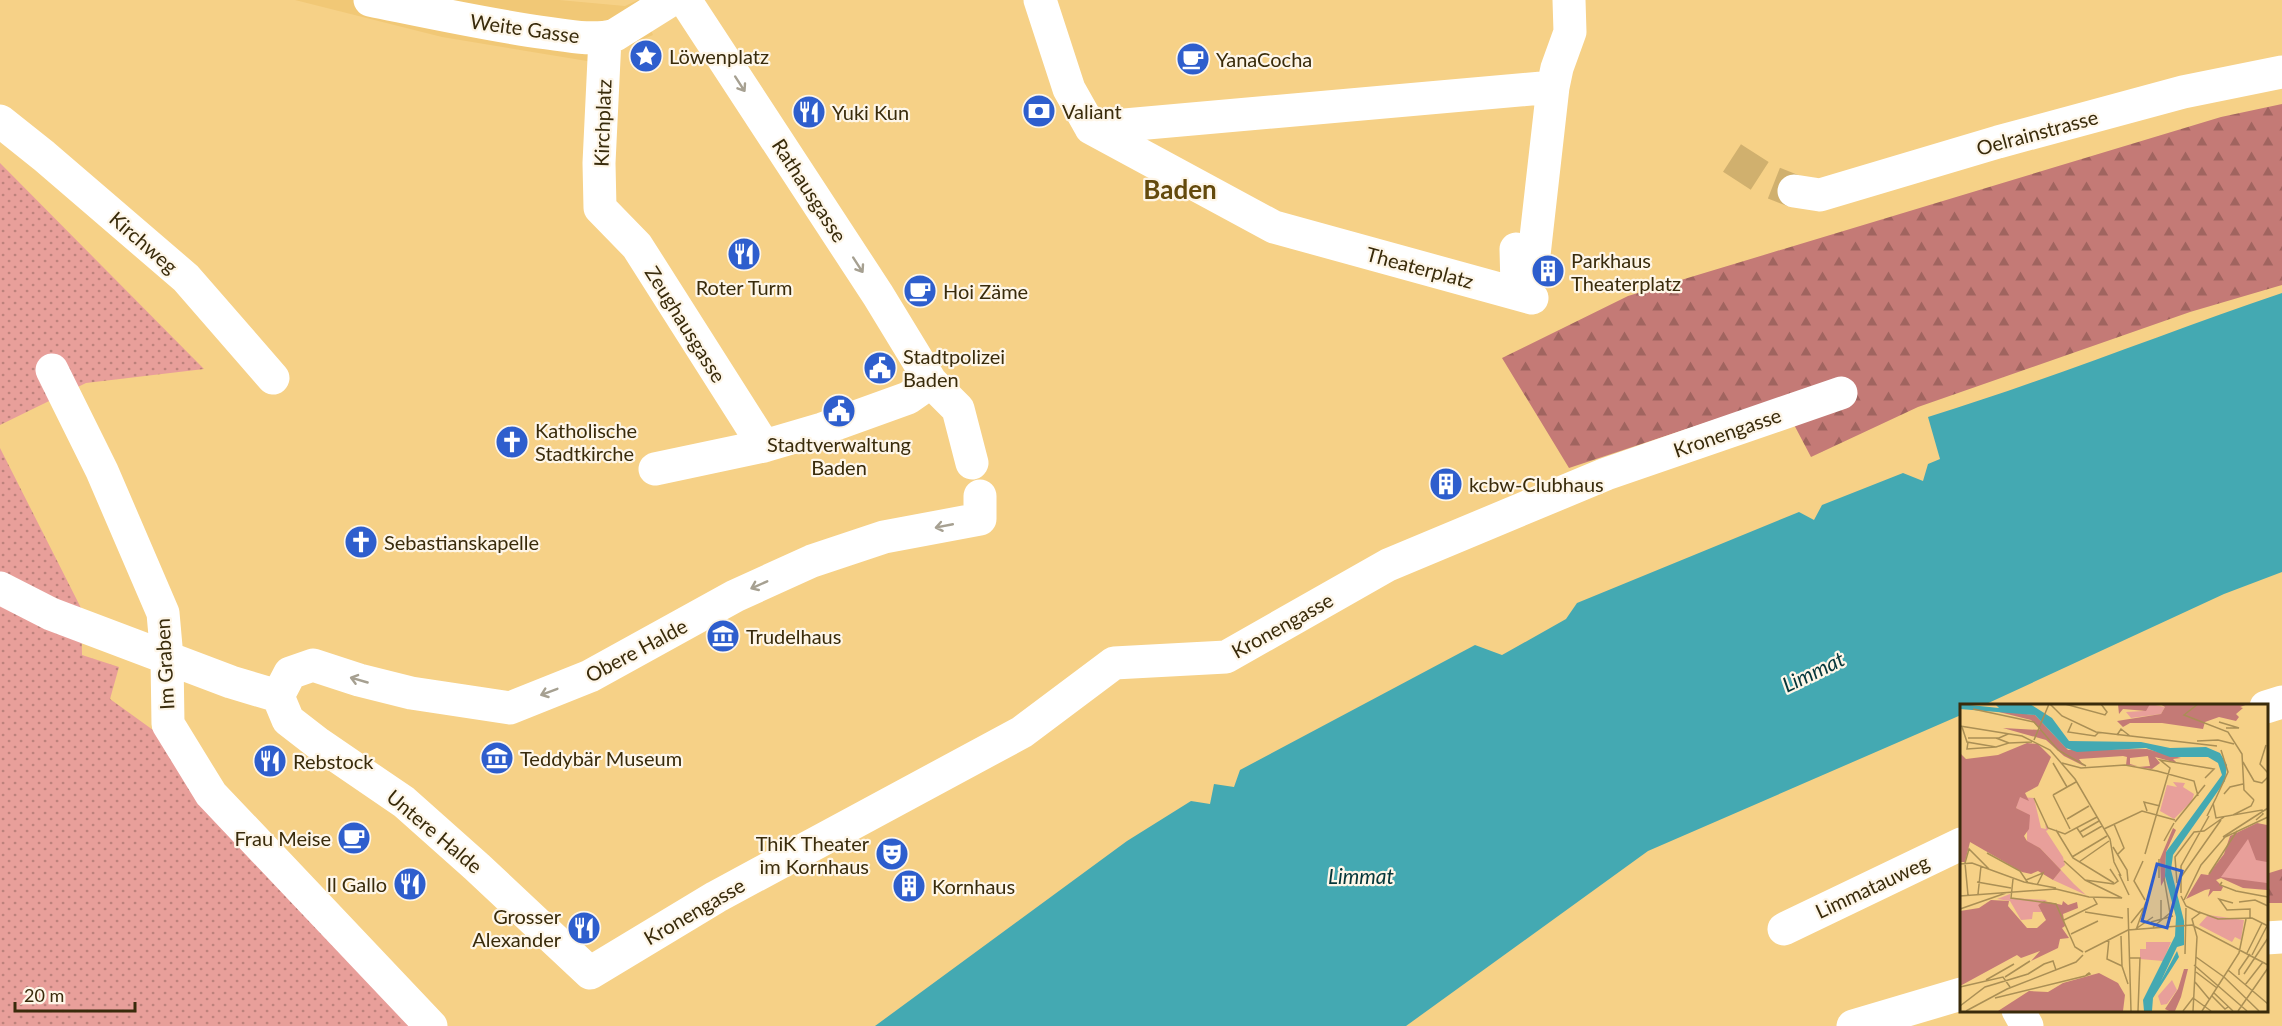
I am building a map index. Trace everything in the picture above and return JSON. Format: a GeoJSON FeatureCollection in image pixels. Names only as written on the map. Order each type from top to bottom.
{"type":"FeatureCollection","features":[{"type":"Feature","properties":{"kind":"street","name":"Weite Gasse"},"geometry":{"type":"LineString","coordinates":[[370,0],[509,14],[573,36],[605,38],[615,35],[672,0]]}},
{"type":"Feature","properties":{"kind":"street","name":"Rathausgasse"},"geometry":{"type":"LineString","coordinates":[[685,0],[878,295],[932,382]]}},
{"type":"Feature","properties":{"kind":"street"},"geometry":{"type":"LineString","coordinates":[[1040,0],[1069,89],[1091,128],[1555,78],[1570,32],[1569,0]]}},
{"type":"Feature","properties":{"kind":"street","name":"Kirchplatz"},"geometry":{"type":"LineString","coordinates":[[600,208],[599,163],[605,38]]}},
{"type":"Feature","properties":{"kind":"street","name":"Oelrainstrasse"},"geometry":{"type":"LineString","coordinates":[[1794,191],[1820,195],[1998,142],[2183,92],[2282,72]]}},
{"type":"Feature","properties":{"kind":"street","name":"Theaterplatz"},"geometry":{"type":"LineString","coordinates":[[1091,128],[1274,227],[1532,298],[1517,287],[1516,249],[1534,255],[1555,78]]}},
{"type":"Feature","properties":{"kind":"street","name":"Kirchweg"},"geometry":{"type":"LineString","coordinates":[[0,121],[186,278],[273,378]]}},
{"type":"Feature","properties":{"kind":"street","name":"Zeughausgasse"},"geometry":{"type":"LineString","coordinates":[[600,208],[637,246],[764,446]]}},
{"type":"Feature","properties":{"kind":"street","name":"Im Graben"},"geometry":{"type":"LineString","coordinates":[[52,370],[102,471],[163,613],[167,658],[168,724],[211,794],[431,1026]]}},
{"type":"Feature","properties":{"kind":"street"},"geometry":{"type":"LineString","coordinates":[[655,469],[764,446],[822,429],[908,398],[932,382],[958,409],[972,463]]}},
{"type":"Feature","properties":{"kind":"street","name":"Kronengasse"},"geometry":{"type":"LineString","coordinates":[[590,973],[716,897],[1022,732],[1114,663],[1226,657],[1389,565],[1606,474],[1841,393]]}},
{"type":"Feature","properties":{"kind":"street","name":"Obere Halde"},"geometry":{"type":"LineString","coordinates":[[278,696],[290,673],[313,665],[411,693],[510,708],[590,676],[735,596],[812,561],[884,537],[980,519],[980,496]]}},
{"type":"Feature","properties":{"kind":"street"},"geometry":{"type":"LineString","coordinates":[[0,588],[51,614],[231,682],[278,696]]}},
{"type":"Feature","properties":{"kind":"street","name":"Untere Halde"},"geometry":{"type":"LineString","coordinates":[[278,696],[288,720],[404,802],[590,973]]}},
{"type":"Feature","properties":{"kind":"street"},"geometry":{"type":"LineString","coordinates":[[2267,706],[2282,702]]}},
{"type":"Feature","properties":{"kind":"street","name":"Limmatauweg"},"geometry":{"type":"LineString","coordinates":[[1784,929],[1960,844]]}},
{"type":"Feature","properties":{"kind":"street"},"geometry":{"type":"LineString","coordinates":[[2267,938],[2282,937]]}},
{"type":"Feature","properties":{"kind":"street"},"geometry":{"type":"LineString","coordinates":[[1853,1026],[1960,994]]}},
{"type":"Feature","properties":{"kind":"street"},"geometry":{"type":"LineString","coordinates":[[2019,1011],[2027,1026]]}},
{"type":"Feature","properties":{"kind":"shaded area"},"geometry":{"type":"Polygon","coordinates":[[[295,0],[559,0],[625,6],[638,0],[665,0],[644,13],[653,35],[593,62],[442,37],[295,0]]]}},
{"type":"Feature","properties":{"kind":"shaded area"},"geometry":{"type":"Polygon","coordinates":[[[0,163],[204,369],[86,383],[0,425],[0,163]]]}},
{"type":"Feature","properties":{"kind":"shaded area"},"geometry":{"type":"Polygon","coordinates":[[[0,448],[81,608],[82,655],[119,667],[110,699],[203,766],[414,1026],[0,1026],[0,448]]]}},
{"type":"Feature","properties":{"kind":"green space"},"geometry":{"type":"Polygon","coordinates":[[[2282,104],[2282,285],[2190,312],[1918,407],[1811,457],[1780,398],[1569,468],[1502,358],[1628,296],[2221,117],[2282,104]]]}},
{"type":"Feature","properties":{"kind":"green space"},"geometry":{"type":"Polygon","coordinates":[[[2282,869],[2282,903],[2267,903],[2267,874],[2282,869]]]}},
{"type":"Feature","properties":{"kind":"water","name":"Limmat"},"geometry":{"type":"Polygon","coordinates":[[[2282,293],[2282,572],[2224,594],[1986,704],[1960,704],[1960,715],[1648,851],[1406,1026],[875,1026],[1127,841],[1191,801],[1210,804],[1214,784],[1234,787],[1240,770],[1475,645],[1502,655],[1566,619],[1577,603],[1799,512],[1814,520],[1822,505],[1903,473],[1923,481],[1928,464],[1940,459],[1928,417],[2017,388],[2282,293]]]}},
{"type":"Feature","properties":{"kind":"tunnel"},"geometry":{"type":"LineString","coordinates":[[1732,158],[1766,180],[1794,191]]}},
{"type":"Feature","properties":{"kind":"place","name":"Löwenplatz"},"geometry":{"type":"Point","coordinates":[646,56]}},
{"type":"Feature","properties":{"kind":"place","name":"YanaCocha"},"geometry":{"type":"Point","coordinates":[1193,59]}},
{"type":"Feature","properties":{"kind":"place","name":"Valiant"},"geometry":{"type":"Point","coordinates":[1039,111]}},
{"type":"Feature","properties":{"kind":"place","name":"Yuki Kun"},"geometry":{"type":"Point","coordinates":[809,112]}},
{"type":"Feature","properties":{"kind":"place","name":"Roter Turm"},"geometry":{"type":"Point","coordinates":[744,254]}},
{"type":"Feature","properties":{"kind":"place","name":"Parkhaus Theaterplatz"},"geometry":{"type":"Point","coordinates":[1548,271]}},
{"type":"Feature","properties":{"kind":"place","name":"Hoi Zäme"},"geometry":{"type":"Point","coordinates":[920,291]}},
{"type":"Feature","properties":{"kind":"place","name":"Stadtpolizei Baden"},"geometry":{"type":"Point","coordinates":[880,368]}},
{"type":"Feature","properties":{"kind":"place","name":"Stadtverwaltung Baden"},"geometry":{"type":"Point","coordinates":[839,411]}},
{"type":"Feature","properties":{"kind":"place","name":"Katholische Stadtkirche"},"geometry":{"type":"Point","coordinates":[512,442]}},
{"type":"Feature","properties":{"kind":"place","name":"kcbw-Clubhaus"},"geometry":{"type":"Point","coordinates":[1446,484]}},
{"type":"Feature","properties":{"kind":"place","name":"Sebastianskapelle"},"geometry":{"type":"Point","coordinates":[361,542]}},
{"type":"Feature","properties":{"kind":"place","name":"Trudelhaus"},"geometry":{"type":"Point","coordinates":[723,636]}},
{"type":"Feature","properties":{"kind":"place","name":"Teddybär Museum"},"geometry":{"type":"Point","coordinates":[497,758]}},
{"type":"Feature","properties":{"kind":"place","name":"Rebstock"},"geometry":{"type":"Point","coordinates":[270,761]}},
{"type":"Feature","properties":{"kind":"place","name":"Frau Meise"},"geometry":{"type":"Point","coordinates":[354,838]}},
{"type":"Feature","properties":{"kind":"place","name":"ThiK Theater im Kornhaus"},"geometry":{"type":"Point","coordinates":[892,854]}},
{"type":"Feature","properties":{"kind":"place","name":"Il Gallo"},"geometry":{"type":"Point","coordinates":[410,884]}},
{"type":"Feature","properties":{"kind":"place","name":"Kornhaus"},"geometry":{"type":"Point","coordinates":[909,886]}},
{"type":"Feature","properties":{"kind":"place","name":"Grosser Alexander"},"geometry":{"type":"Point","coordinates":[584,928]}},
{"type":"Feature","properties":{"kind":"district","name":"Baden"},"geometry":{"type":"Point","coordinates":[1180,189]}}]}
